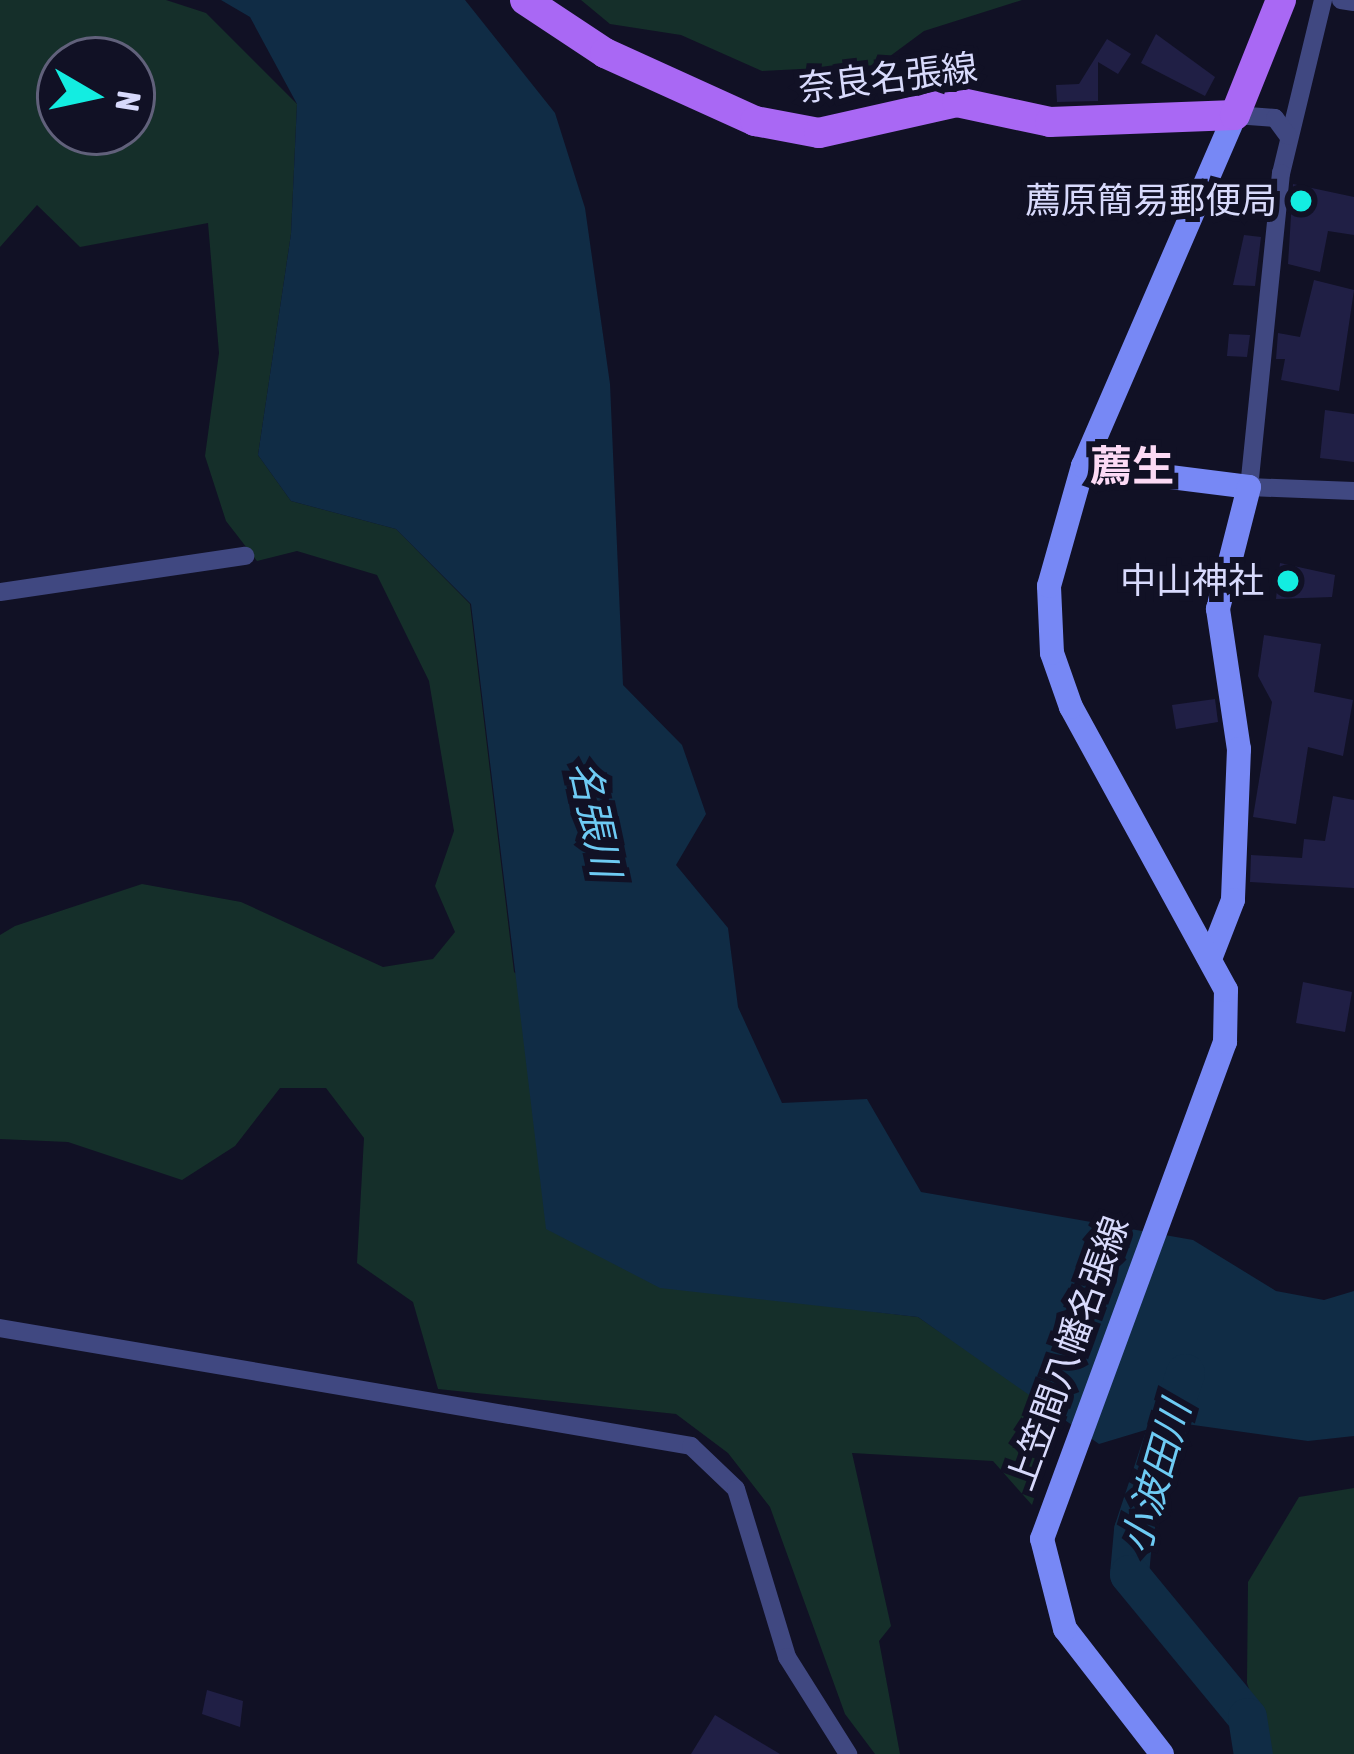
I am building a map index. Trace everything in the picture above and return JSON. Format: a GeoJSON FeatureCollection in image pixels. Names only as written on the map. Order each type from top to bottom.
{"type":"FeatureCollection","features":[{"type":"Feature","properties":{"kind":"main road","name":"奈良名張線"},"geometry":{"type":"LineString","coordinates":[[525,0],[605,53],[798,132],[957,102],[1050,122],[1235,115]]}},
{"type":"Feature","properties":{"kind":"main road"},"geometry":{"type":"LineString","coordinates":[[1235,115],[1281,0]]}},
{"type":"Feature","properties":{"kind":"main road","name":"上笠間八幡名張線"},"geometry":{"type":"LineString","coordinates":[[1162,1754],[1051,1602],[1042,1539],[1053,1486],[1226,1042],[1212,954],[1176,909],[1052,653],[1049,586],[1083,466],[1235,115]]}},
{"type":"Feature","properties":{"kind":"main road"},"geometry":{"type":"LineString","coordinates":[[1083,466],[1249,487]]}},
{"type":"Feature","properties":{"kind":"main road","name":"上笠間八幡名張線"},"geometry":{"type":"LineString","coordinates":[[1212,954],[1233,900],[1239,749],[1218,609],[1249,487]]}},
{"type":"Feature","properties":{"kind":"street"},"geometry":{"type":"LineString","coordinates":[[1323,0],[1288,136],[1249,487],[1354,491]]}},
{"type":"Feature","properties":{"kind":"street"},"geometry":{"type":"LineString","coordinates":[[1340,0],[1354,2]]}},
{"type":"Feature","properties":{"kind":"street"},"geometry":{"type":"LineString","coordinates":[[1235,115],[1275,118],[1288,136]]}},
{"type":"Feature","properties":{"kind":"street"},"geometry":{"type":"LineString","coordinates":[[0,592],[244,556]]}},
{"type":"Feature","properties":{"kind":"street"},"geometry":{"type":"LineString","coordinates":[[0,1328],[691,1446],[736,1489],[787,1657],[848,1754]]}},
{"type":"Feature","properties":{"kind":"green space"},"geometry":{"type":"Polygon","coordinates":[[[0,0],[166,0],[206,13],[297,104],[291,234],[258,455],[291,501],[396,529],[470,604],[514,972],[876,1312],[918,1317],[1061,1415],[1032,1505],[993,1461],[852,1453],[891,1626],[879,1641],[900,1754],[875,1754],[845,1714],[770,1507],[728,1453],[676,1414],[438,1389],[413,1302],[357,1263],[364,1138],[326,1088],[280,1088],[235,1146],[182,1180],[68,1142],[0,1139],[0,935],[15,926],[142,884],[241,902],[383,967],[433,959],[455,932],[435,886],[454,831],[429,681],[377,575],[297,551],[257,561],[226,521],[205,456],[219,353],[208,223],[80,247],[37,205],[0,247],[0,0]]]}},
{"type":"Feature","properties":{"kind":"green space"},"geometry":{"type":"Polygon","coordinates":[[[581,0],[1022,0],[924,31],[878,65],[762,71],[681,35],[610,24],[581,0]]]}},
{"type":"Feature","properties":{"kind":"green space"},"geometry":{"type":"Polygon","coordinates":[[[1354,1488],[1354,1754],[1270,1754],[1247,1683],[1248,1582],[1299,1497],[1354,1488]]]}},
{"type":"Feature","properties":{"kind":"water","name":"名張川"},"geometry":{"type":"Polygon","coordinates":[[[221,0],[465,0],[555,113],[585,208],[610,384],[623,685],[682,745],[706,814],[676,865],[728,928],[738,1007],[782,1103],[867,1099],[921,1192],[1193,1240],[1276,1291],[1324,1300],[1354,1291],[1354,1436],[1308,1441],[1172,1422],[1099,1444],[918,1317],[660,1288],[546,1229],[471,604],[396,529],[291,501],[258,455],[291,234],[297,104],[250,17],[221,0]]]}},
{"type":"Feature","properties":{"kind":"building"},"geometry":{"type":"Polygon","coordinates":[[[1156,34],[1215,77],[1205,96],[1141,63],[1156,34]]]}},
{"type":"Feature","properties":{"kind":"building"},"geometry":{"type":"Polygon","coordinates":[[[1107,39],[1131,54],[1118,74],[1098,62],[1098,101],[1057,102],[1056,85],[1079,84],[1107,39]]]}},
{"type":"Feature","properties":{"kind":"building"},"geometry":{"type":"Polygon","coordinates":[[[1293,184],[1354,197],[1354,235],[1328,231],[1320,272],[1288,264],[1293,184]]]}},
{"type":"Feature","properties":{"kind":"building"},"geometry":{"type":"Polygon","coordinates":[[[1244,235],[1261,237],[1255,286],[1233,285],[1244,235]]]}},
{"type":"Feature","properties":{"kind":"building"},"geometry":{"type":"Polygon","coordinates":[[[1314,280],[1354,290],[1339,391],[1281,380],[1285,359],[1276,359],[1278,333],[1300,337],[1314,280]]]}},
{"type":"Feature","properties":{"kind":"building"},"geometry":{"type":"Polygon","coordinates":[[[1229,334],[1250,335],[1247,357],[1227,356],[1229,334]]]}},
{"type":"Feature","properties":{"kind":"building"},"geometry":{"type":"Polygon","coordinates":[[[1325,410],[1354,414],[1354,462],[1320,458],[1325,410]]]}},
{"type":"Feature","properties":{"kind":"building"},"geometry":{"type":"Polygon","coordinates":[[[1280,563],[1335,575],[1332,597],[1276,599],[1280,563]]]}},
{"type":"Feature","properties":{"kind":"building"},"geometry":{"type":"Polygon","coordinates":[[[1264,635],[1321,644],[1314,692],[1353,700],[1343,756],[1308,747],[1296,824],[1253,817],[1272,702],[1258,676],[1264,635]]]}},
{"type":"Feature","properties":{"kind":"building"},"geometry":{"type":"Polygon","coordinates":[[[1215,699],[1218,722],[1176,729],[1172,705],[1215,699]]]}},
{"type":"Feature","properties":{"kind":"building"},"geometry":{"type":"Polygon","coordinates":[[[1333,796],[1354,800],[1354,888],[1250,882],[1251,855],[1302,858],[1304,839],[1325,841],[1333,796]]]}},
{"type":"Feature","properties":{"kind":"building"},"geometry":{"type":"Polygon","coordinates":[[[1303,982],[1352,992],[1345,1032],[1296,1023],[1303,982]]]}},
{"type":"Feature","properties":{"kind":"building"},"geometry":{"type":"Polygon","coordinates":[[[207,1690],[243,1701],[240,1727],[202,1714],[207,1690]]]}},
{"type":"Feature","properties":{"kind":"building"},"geometry":{"type":"Polygon","coordinates":[[[715,1715],[780,1754],[691,1754],[715,1715]]]}},
{"type":"Feature","properties":{"kind":"waterway","name":"小波田川"},"geometry":{"type":"LineString","coordinates":[[1185,1373],[1133,1530],[1129,1574],[1247,1717],[1253,1754]]}},
{"type":"Feature","properties":{"kind":"place","name":"薦原簡易郵便局"},"geometry":{"type":"Point","coordinates":[1301,201]}},
{"type":"Feature","properties":{"kind":"place","name":"中山神社"},"geometry":{"type":"Point","coordinates":[1288,581]}},
{"type":"Feature","properties":{"kind":"district","name":"薦生"},"geometry":{"type":"Point","coordinates":[1132,466]}}]}
